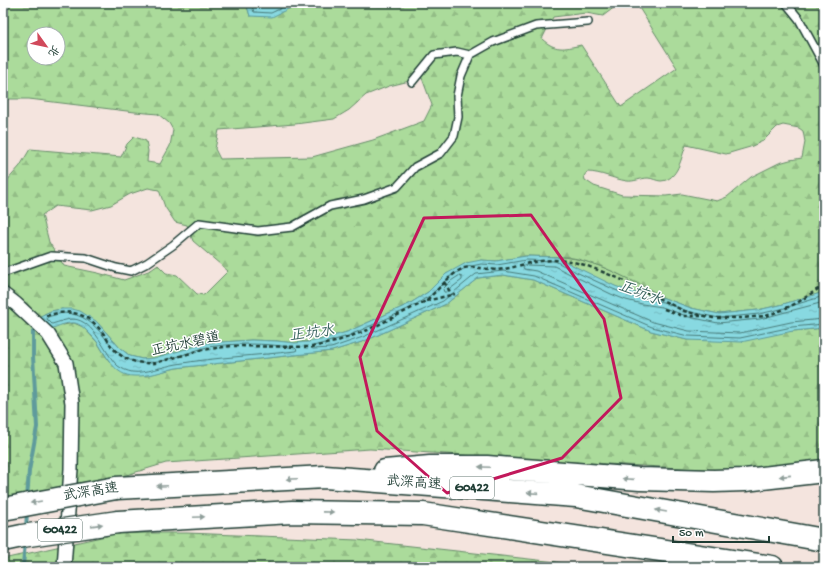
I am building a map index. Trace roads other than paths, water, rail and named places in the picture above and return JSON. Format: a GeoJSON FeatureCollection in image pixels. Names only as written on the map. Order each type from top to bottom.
{"type":"FeatureCollection","features":[{"type":"Feature","properties":{"kind":"highway"},"geometry":{"type":"LineString","coordinates":[[325,477],[430,467],[487,467],[633,479],[714,481],[745,480],[824,471]]}},
{"type":"Feature","properties":{"kind":"highway","name":"武深高速"},"geometry":{"type":"LineString","coordinates":[[3,509],[116,488],[325,477],[576,496],[824,540]]}},
{"type":"Feature","properties":{"kind":"highway","name":"武深高速"},"geometry":{"type":"LineString","coordinates":[[3,540],[118,522],[292,512],[423,514],[772,567]]}},
{"type":"Feature","properties":{"kind":"highway"},"geometry":{"type":"LineString","coordinates":[[423,514],[684,567]]}},
{"type":"Feature","properties":{"kind":"street"},"geometry":{"type":"LineString","coordinates":[[3,294],[16,304],[45,332],[66,363],[72,403],[71,469],[64,567]]}},
{"type":"Feature","properties":{"kind":"lane"},"geometry":{"type":"LineString","coordinates":[[786,3],[800,19],[824,65]]}},
{"type":"Feature","properties":{"kind":"lane"},"geometry":{"type":"LineString","coordinates":[[3,273],[51,256],[86,258],[116,268],[131,271],[147,263],[174,245],[199,223],[258,231],[292,227],[330,206],[364,199],[397,187],[415,167],[441,153],[454,136],[458,117],[457,96],[461,76],[470,55],[493,42],[536,26],[588,22]]}},
{"type":"Feature","properties":{"kind":"lane"},"geometry":{"type":"LineString","coordinates":[[412,82],[434,55],[457,52],[470,55]]}},
{"type":"Feature","properties":{"kind":"water"},"geometry":{"type":"Polygon","coordinates":[[[246,3],[300,3],[272,17],[250,16],[246,3]]]}},
{"type":"Feature","properties":{"kind":"water"},"geometry":{"type":"Polygon","coordinates":[[[526,256],[557,257],[615,286],[629,291],[664,298],[691,308],[719,314],[758,310],[824,292],[824,328],[793,331],[741,342],[687,340],[651,331],[533,280],[503,275],[478,278],[446,304],[365,341],[332,351],[176,368],[150,375],[134,376],[122,373],[112,365],[97,342],[80,325],[69,323],[51,329],[38,317],[51,311],[62,309],[80,311],[96,321],[120,348],[130,356],[142,359],[154,358],[207,343],[251,340],[295,343],[308,342],[347,332],[409,304],[428,292],[446,274],[466,263],[481,260],[496,261],[526,256]]]}},
{"type":"Feature","properties":{"kind":"waterway","name":"正坑水"},"geometry":{"type":"LineString","coordinates":[[27,499],[29,471],[37,427],[33,332],[39,327]]}},
{"type":"Feature","properties":{"kind":"waterway","name":"正坑水"},"geometry":{"type":"LineString","coordinates":[[26,529],[27,512]]}},
{"type":"Feature","properties":{"kind":"waterway","name":"正坑水"},"geometry":{"type":"LineString","coordinates":[[23,567],[25,541]]}}]}
